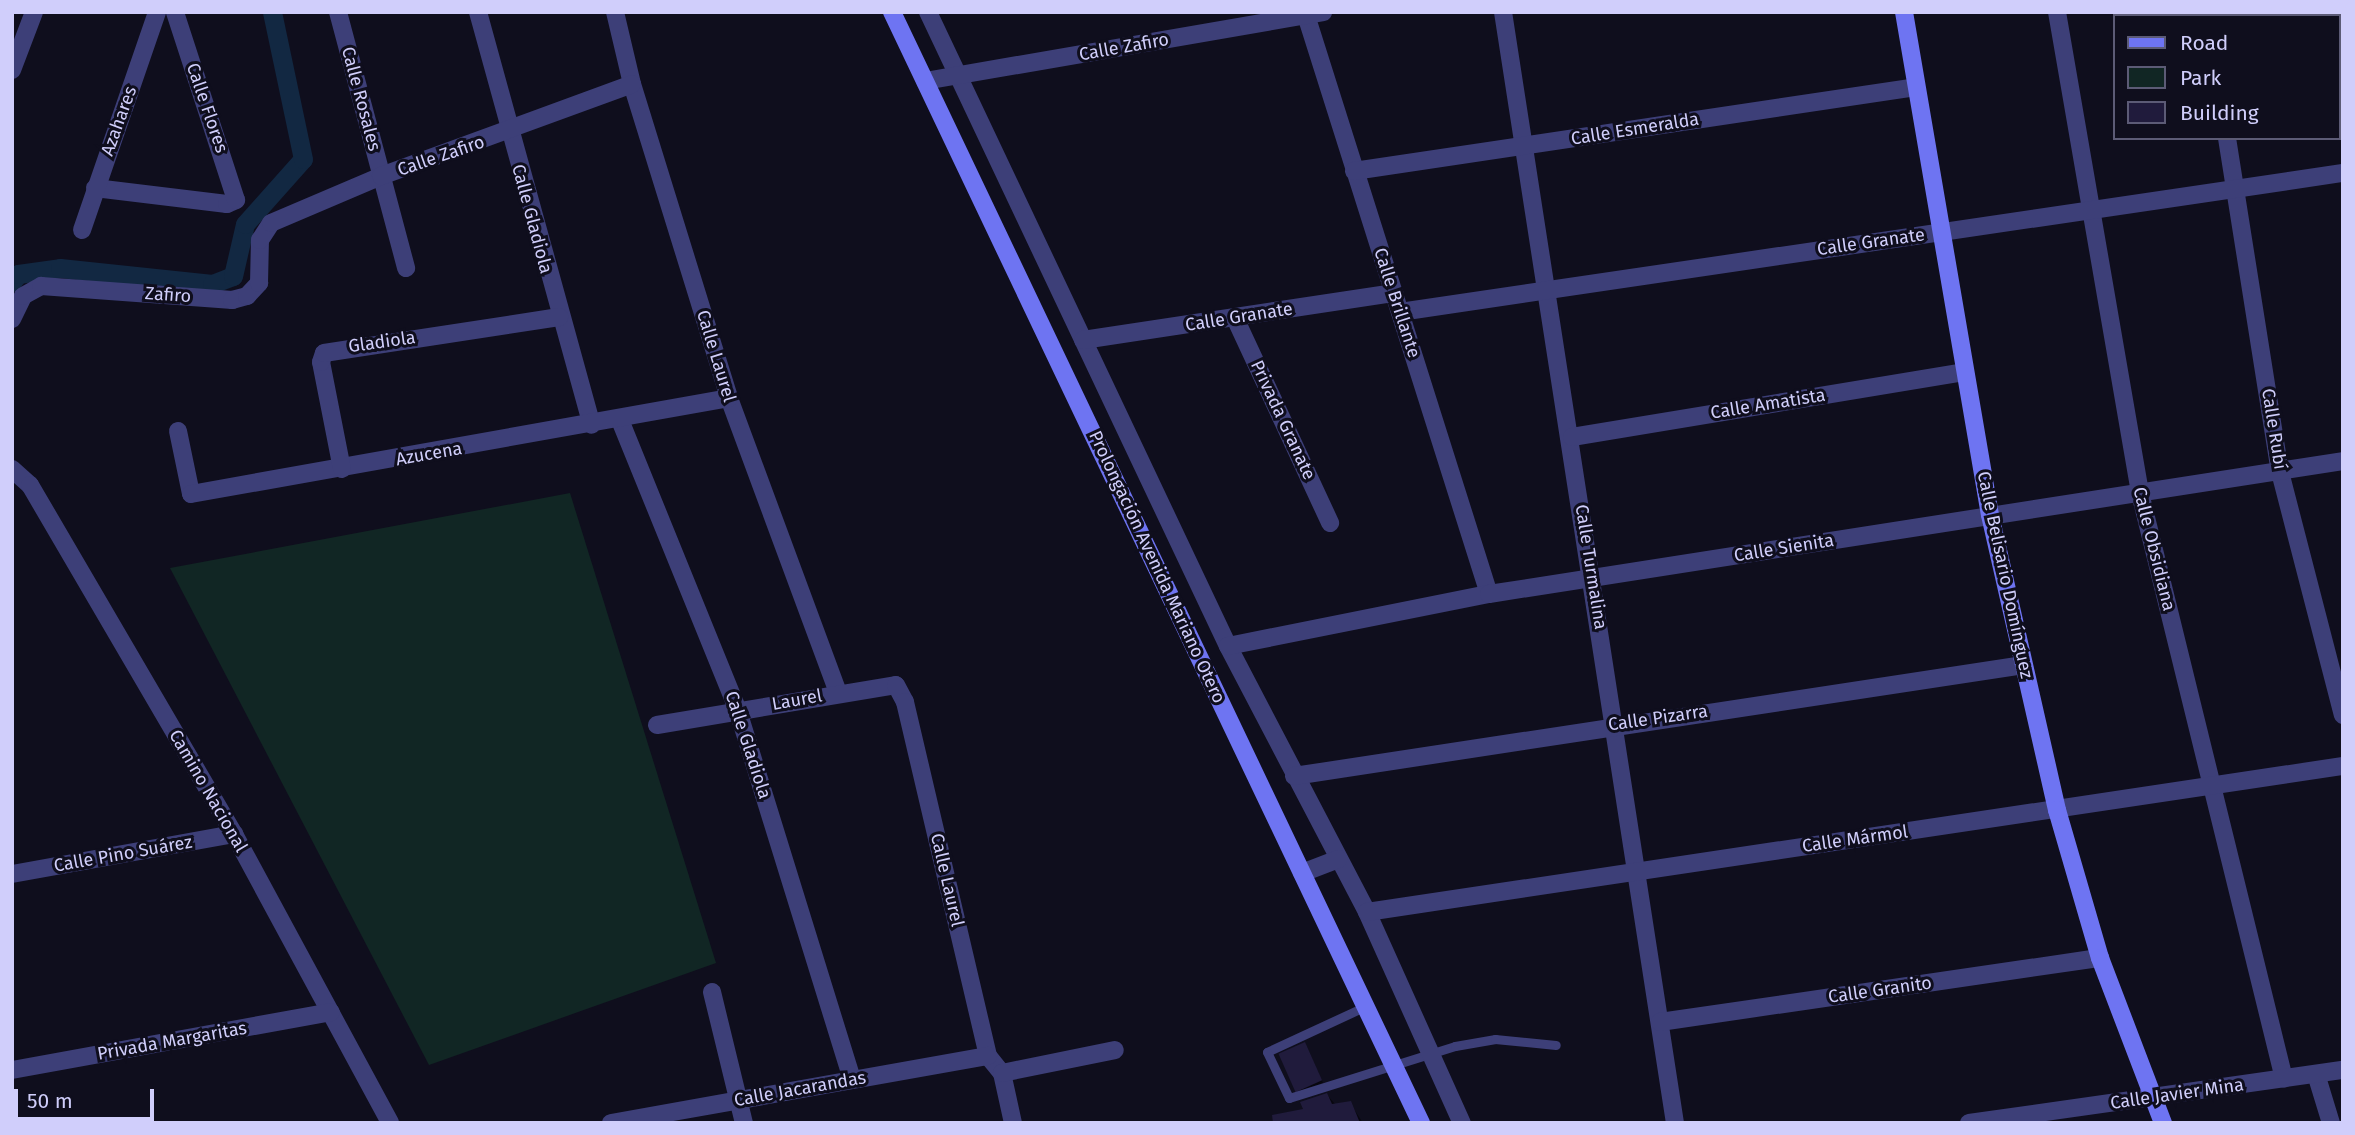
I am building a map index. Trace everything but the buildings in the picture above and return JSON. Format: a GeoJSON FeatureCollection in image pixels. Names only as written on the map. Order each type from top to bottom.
{"type":"FeatureCollection","features":[{"type":"Feature","properties":{"kind":"main road","name":"Prolongación Avenida Mariano Otero"},"geometry":{"type":"LineString","coordinates":[[892,12],[1421,1123]]}},
{"type":"Feature","properties":{"kind":"main road","name":"Calle Belisario Domínguez"},"geometry":{"type":"LineString","coordinates":[[1904,12],[1939,232],[1990,515],[2057,810],[2100,958],[2163,1123]]}},
{"type":"Feature","properties":{"kind":"street"},"geometry":{"type":"LineString","coordinates":[[12,70],[34,12]]}},
{"type":"Feature","properties":{"kind":"street","name":"Azahares"},"geometry":{"type":"LineString","coordinates":[[82,230],[157,12]]}},
{"type":"Feature","properties":{"kind":"street","name":"Calle Flores"},"geometry":{"type":"LineString","coordinates":[[95,188],[234,203],[237,195],[175,12]]}},
{"type":"Feature","properties":{"kind":"street","name":"Calle Rosales"},"geometry":{"type":"LineString","coordinates":[[338,12],[406,268]]}},
{"type":"Feature","properties":{"kind":"street","name":"Calle Gladiola"},"geometry":{"type":"LineString","coordinates":[[478,12],[559,317],[592,425]]}},
{"type":"Feature","properties":{"kind":"street","name":"Calle Laurel"},"geometry":{"type":"LineString","coordinates":[[615,12],[632,85],[729,398],[838,693]]}},
{"type":"Feature","properties":{"kind":"street"},"geometry":{"type":"LineString","coordinates":[[928,12],[1011,194],[1083,340],[1108,399],[1228,646],[1367,912],[1462,1123]]}},
{"type":"Feature","properties":{"kind":"street","name":"Calle Turmalina"},"geometry":{"type":"LineString","coordinates":[[1503,12],[1572,437],[1675,1123]]}},
{"type":"Feature","properties":{"kind":"street","name":"Calle Obsidiana"},"geometry":{"type":"LineString","coordinates":[[2057,12],[2140,493],[2284,1079]]}},
{"type":"Feature","properties":{"kind":"street","name":"Calle Zafiro"},"geometry":{"type":"LineString","coordinates":[[925,81],[1311,13]]}},
{"type":"Feature","properties":{"kind":"street","name":"Calle Brillante"},"geometry":{"type":"LineString","coordinates":[[1311,13],[1354,171],[1489,594]]}},
{"type":"Feature","properties":{"kind":"street","name":"Calle Zafiro"},"geometry":{"type":"LineString","coordinates":[[260,240],[271,223],[381,176],[509,132],[632,85]]}},
{"type":"Feature","properties":{"kind":"street","name":"Calle Esmeralda"},"geometry":{"type":"LineString","coordinates":[[1354,171],[1916,87]]}},
{"type":"Feature","properties":{"kind":"street","name":"Calle Rubí"},"geometry":{"type":"LineString","coordinates":[[2227,140],[2280,472],[2343,715]]}},
{"type":"Feature","properties":{"kind":"street","name":"Calle Granate"},"geometry":{"type":"LineString","coordinates":[[1400,312],[2089,208],[2343,173]]}},
{"type":"Feature","properties":{"kind":"street","name":"Zafiro"},"geometry":{"type":"LineString","coordinates":[[12,319],[30,290],[41,286],[242,298],[259,283],[260,240]]}},
{"type":"Feature","properties":{"kind":"street","name":"Calle Granate"},"geometry":{"type":"LineString","coordinates":[[1083,340],[1394,293]]}},
{"type":"Feature","properties":{"kind":"street","name":"Gladiola"},"geometry":{"type":"LineString","coordinates":[[341,469],[321,362],[324,352],[559,317]]}},
{"type":"Feature","properties":{"kind":"street","name":"Privada Granate"},"geometry":{"type":"LineString","coordinates":[[1235,318],[1330,523]]}},
{"type":"Feature","properties":{"kind":"street","name":"Calle Amatista"},"geometry":{"type":"LineString","coordinates":[[1572,437],[1964,372]]}},
{"type":"Feature","properties":{"kind":"street","name":"Azucena"},"geometry":{"type":"LineString","coordinates":[[178,431],[191,494],[592,425],[729,398]]}},
{"type":"Feature","properties":{"kind":"street","name":"Calle Gladiola"},"geometry":{"type":"LineString","coordinates":[[620,420],[738,711],[852,1079]]}},
{"type":"Feature","properties":{"kind":"street","name":"Calle Sienita"},"geometry":{"type":"LineString","coordinates":[[1228,646],[1489,594],[2343,461]]}},
{"type":"Feature","properties":{"kind":"street","name":"Camino Nacional"},"geometry":{"type":"LineString","coordinates":[[12,469],[30,485],[234,834],[390,1123]]}},
{"type":"Feature","properties":{"kind":"street","name":"Calle Pizarra"},"geometry":{"type":"LineString","coordinates":[[1294,776],[1615,724],[2024,665]]}},
{"type":"Feature","properties":{"kind":"street","name":"Calle Laurel"},"geometry":{"type":"LineString","coordinates":[[896,685],[905,702],[988,1056],[1002,1073],[1013,1123]]}},
{"type":"Feature","properties":{"kind":"street","name":"Laurel"},"geometry":{"type":"LineString","coordinates":[[657,725],[896,685]]}},
{"type":"Feature","properties":{"kind":"street","name":"Calle Mármol"},"geometry":{"type":"LineString","coordinates":[[1367,912],[1637,870],[2213,788],[2343,766]]}},
{"type":"Feature","properties":{"kind":"street","name":"Calle Pino Suárez"},"geometry":{"type":"LineString","coordinates":[[12,874],[234,834]]}},
{"type":"Feature","properties":{"kind":"street"},"geometry":{"type":"LineString","coordinates":[[1302,873],[1338,859]]}},
{"type":"Feature","properties":{"kind":"street","name":"Calle Granito"},"geometry":{"type":"LineString","coordinates":[[1660,1021],[2100,958]]}},
{"type":"Feature","properties":{"kind":"street"},"geometry":{"type":"LineString","coordinates":[[712,992],[744,1123]]}},
{"type":"Feature","properties":{"kind":"street","name":"Privada Margaritas"},"geometry":{"type":"LineString","coordinates":[[12,1070],[331,1012]]}},
{"type":"Feature","properties":{"kind":"street"},"geometry":{"type":"LineString","coordinates":[[1002,1073],[1115,1050]]}},
{"type":"Feature","properties":{"kind":"street","name":"Calle Jacarandas"},"geometry":{"type":"LineString","coordinates":[[611,1123],[988,1056]]}},
{"type":"Feature","properties":{"kind":"street","name":"Calle Javier Mina"},"geometry":{"type":"LineString","coordinates":[[1969,1123],[2343,1070]]}},
{"type":"Feature","properties":{"kind":"street"},"geometry":{"type":"LineString","coordinates":[[2316,1074],[2331,1123]]}},
{"type":"Feature","properties":{"kind":"lane"},"geometry":{"type":"LineString","coordinates":[[1366,1006],[1267,1052],[1289,1098],[1495,1039],[1556,1045]]}},
{"type":"Feature","properties":{"kind":"green space"},"geometry":{"type":"Polygon","coordinates":[[[570,493],[716,963],[429,1065],[170,568],[570,493]]]}},
{"type":"Feature","properties":{"kind":"waterway"},"geometry":{"type":"LineString","coordinates":[[12,282],[18,274],[60,268],[212,284],[233,276],[245,224],[303,159],[272,12]]}}]}
